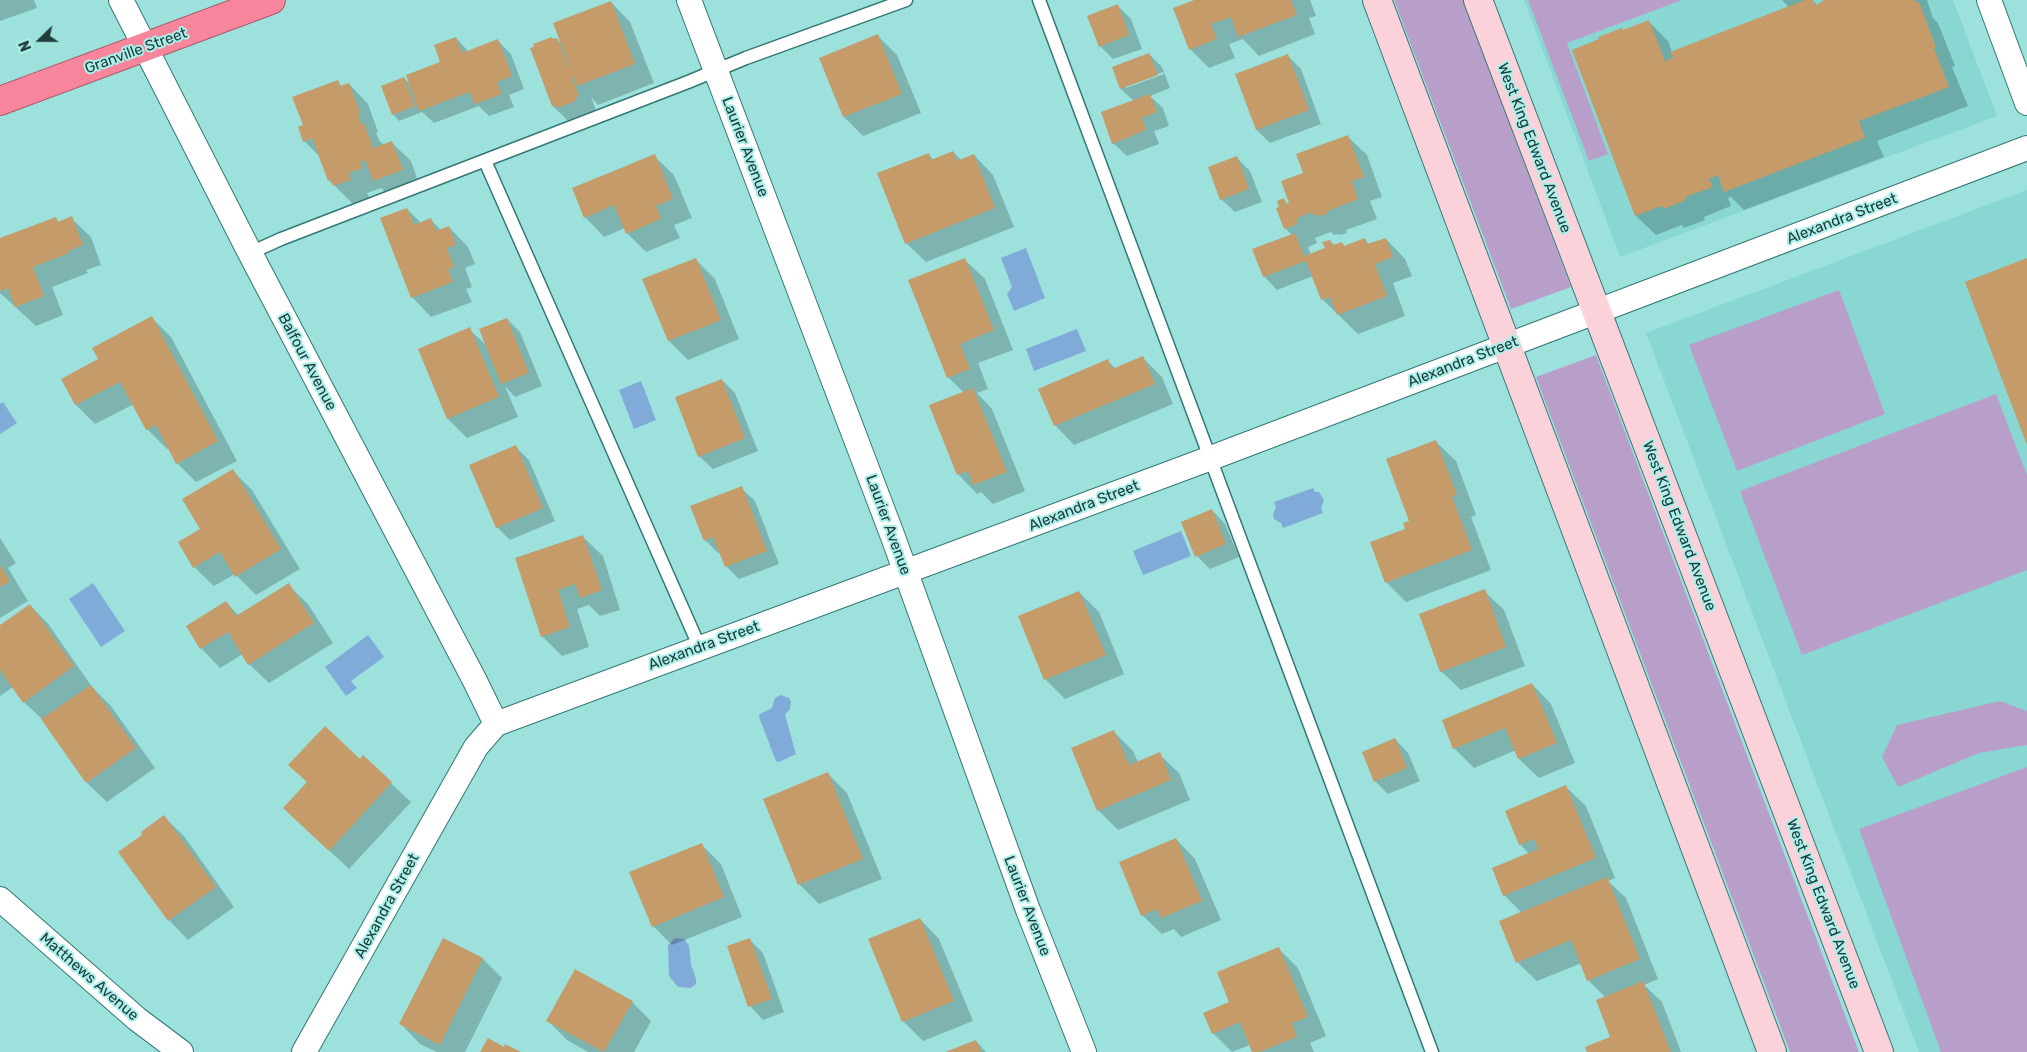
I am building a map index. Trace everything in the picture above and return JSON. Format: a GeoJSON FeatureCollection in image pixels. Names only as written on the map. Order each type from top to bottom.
{"type":"FeatureCollection","features":[{"type":"Feature","properties":{"kind":"highway","name":"Granville Street"},"geometry":{"type":"LineString","coordinates":[[0,101],[271,0]]}},
{"type":"Feature","properties":{"kind":"main road"},"geometry":{"type":"LineString","coordinates":[[1377,0],[1772,1052]]}},
{"type":"Feature","properties":{"kind":"main road","name":"West King Edward Avenue"},"geometry":{"type":"LineString","coordinates":[[1478,0],[1879,1052]]}},
{"type":"Feature","properties":{"kind":"street","name":"Balfour Avenue"},"geometry":{"type":"LineString","coordinates":[[121,0],[250,253],[496,724]]}},
{"type":"Feature","properties":{"kind":"street","name":"Laurier Avenue"},"geometry":{"type":"LineString","coordinates":[[689,0],[906,573],[1028,910],[1084,1052]]}},
{"type":"Feature","properties":{"kind":"street"},"geometry":{"type":"LineString","coordinates":[[1989,0],[2027,103]]}},
{"type":"Feature","properties":{"kind":"street","name":"Alexandra Street"},"geometry":{"type":"LineString","coordinates":[[304,1052],[476,747],[496,724],[906,573],[2027,148]]}},
{"type":"Feature","properties":{"kind":"street","name":"Matthews Avenue"},"geometry":{"type":"LineString","coordinates":[[0,899],[137,1019],[180,1052]]}},
{"type":"Feature","properties":{"kind":"lane"},"geometry":{"type":"LineString","coordinates":[[250,253],[746,58],[906,0]]}},
{"type":"Feature","properties":{"kind":"lane"},"geometry":{"type":"LineString","coordinates":[[1039,0],[1432,1052]]}},
{"type":"Feature","properties":{"kind":"lane"},"geometry":{"type":"LineString","coordinates":[[485,161],[700,648]]}},
{"type":"Feature","properties":{"kind":"shaded area"},"geometry":{"type":"Polygon","coordinates":[[[1394,0],[1463,0],[1571,287],[1511,309],[1394,0]]]}},
{"type":"Feature","properties":{"kind":"shaded area"},"geometry":{"type":"Polygon","coordinates":[[[1524,0],[1953,0],[1997,116],[1620,257],[1524,0]]]}},
{"type":"Feature","properties":{"kind":"shaded area"},"geometry":{"type":"Polygon","coordinates":[[[1528,0],[1682,0],[1567,43],[1608,154],[1589,161],[1528,0]]]}},
{"type":"Feature","properties":{"kind":"shaded area"},"geometry":{"type":"Polygon","coordinates":[[[2027,190],[2027,1052],[1919,1052],[1646,333],[2027,190]]]}},
{"type":"Feature","properties":{"kind":"shaded area"},"geometry":{"type":"Polygon","coordinates":[[[1026,248],[1045,298],[1014,311],[1007,294],[1012,287],[1001,258],[1026,248]]]}},
{"type":"Feature","properties":{"kind":"shaded area"},"geometry":{"type":"Polygon","coordinates":[[[1839,290],[1885,414],[1737,471],[1689,345],[1839,290]]]}},
{"type":"Feature","properties":{"kind":"shaded area"},"geometry":{"type":"Polygon","coordinates":[[[1077,329],[1086,351],[1034,371],[1026,349],[1077,329]]]}},
{"type":"Feature","properties":{"kind":"shaded area"},"geometry":{"type":"Polygon","coordinates":[[[1596,355],[1859,1052],[1790,1052],[1536,377],[1596,355]]]}},
{"type":"Feature","properties":{"kind":"shaded area"},"geometry":{"type":"Polygon","coordinates":[[[641,381],[656,420],[634,429],[619,390],[641,381]]]}},
{"type":"Feature","properties":{"kind":"shaded area"},"geometry":{"type":"Polygon","coordinates":[[[1996,394],[2027,475],[2027,570],[1802,655],[1740,491],[1996,394]]]}},
{"type":"Feature","properties":{"kind":"shaded area"},"geometry":{"type":"Polygon","coordinates":[[[3,402],[17,423],[0,434],[0,404],[3,402]]]}},
{"type":"Feature","properties":{"kind":"shaded area"},"geometry":{"type":"Polygon","coordinates":[[[1313,488],[1315,492],[1319,492],[1324,500],[1321,508],[1323,513],[1283,528],[1281,523],[1274,519],[1273,515],[1276,507],[1274,502],[1313,488]]]}},
{"type":"Feature","properties":{"kind":"shaded area"},"geometry":{"type":"Polygon","coordinates":[[[1181,531],[1191,556],[1143,575],[1133,551],[1181,531]]]}},
{"type":"Feature","properties":{"kind":"shaded area"},"geometry":{"type":"Polygon","coordinates":[[[93,583],[125,631],[101,647],[69,599],[93,583]]]}},
{"type":"Feature","properties":{"kind":"shaded area"},"geometry":{"type":"Polygon","coordinates":[[[368,635],[384,657],[351,681],[357,688],[346,696],[325,667],[368,635]]]}},
{"type":"Feature","properties":{"kind":"shaded area"},"geometry":{"type":"Polygon","coordinates":[[[781,695],[789,698],[791,701],[790,709],[785,715],[796,754],[779,762],[776,761],[759,717],[760,714],[772,708],[775,698],[781,695]]]}},
{"type":"Feature","properties":{"kind":"shaded area"},"geometry":{"type":"Polygon","coordinates":[[[2000,701],[2027,711],[2027,745],[1979,753],[1898,787],[1882,757],[1897,725],[2000,701]]]}},
{"type":"Feature","properties":{"kind":"shaded area"},"geometry":{"type":"Polygon","coordinates":[[[2027,767],[2027,1052],[1941,1052],[1859,829],[2027,767]]]}},
{"type":"Feature","properties":{"kind":"shaded area"},"geometry":{"type":"Polygon","coordinates":[[[675,938],[684,939],[689,946],[691,964],[696,979],[696,984],[691,988],[678,987],[669,976],[668,945],[675,938]]]}},
{"type":"Feature","properties":{"kind":"building"},"geometry":{"type":"Polygon","coordinates":[[[1194,0],[1291,0],[1297,15],[1238,37],[1231,17],[1211,24],[1217,39],[1189,50],[1173,8],[1194,0]]]}},
{"type":"Feature","properties":{"kind":"building"},"geometry":{"type":"Polygon","coordinates":[[[1805,0],[1813,0],[1815,6],[1824,0],[1915,0],[1917,3],[1919,2],[1949,87],[1859,121],[1865,138],[1724,192],[1718,175],[1709,179],[1713,187],[1685,197],[1686,200],[1664,209],[1662,206],[1635,216],[1572,50],[1599,39],[1598,37],[1649,20],[1665,61],[1673,58],[1670,52],[1805,0]]]}},
{"type":"Feature","properties":{"kind":"building"},"geometry":{"type":"Polygon","coordinates":[[[611,1],[635,64],[577,86],[574,77],[572,77],[579,96],[575,98],[576,101],[557,108],[556,105],[552,106],[530,48],[534,47],[533,44],[552,37],[553,39],[557,38],[568,66],[553,23],[611,1]]]}},
{"type":"Feature","properties":{"kind":"building"},"geometry":{"type":"Polygon","coordinates":[[[1118,4],[1129,35],[1099,47],[1087,16],[1118,4]]]}},
{"type":"Feature","properties":{"kind":"building"},"geometry":{"type":"Polygon","coordinates":[[[878,34],[902,94],[843,117],[819,58],[878,34]]]}},
{"type":"Feature","properties":{"kind":"building"},"geometry":{"type":"Polygon","coordinates":[[[456,37],[462,53],[498,39],[512,76],[497,82],[502,94],[475,104],[470,92],[419,111],[406,75],[440,62],[434,45],[456,37]]]}},
{"type":"Feature","properties":{"kind":"building"},"geometry":{"type":"Polygon","coordinates":[[[1149,53],[1158,75],[1120,89],[1112,67],[1149,53]]]}},
{"type":"Feature","properties":{"kind":"building"},"geometry":{"type":"Polygon","coordinates":[[[1288,54],[1309,110],[1256,130],[1235,74],[1288,54]]]}},
{"type":"Feature","properties":{"kind":"building"},"geometry":{"type":"Polygon","coordinates":[[[404,77],[415,106],[392,115],[381,86],[404,77]]]}},
{"type":"Feature","properties":{"kind":"building"},"geometry":{"type":"Polygon","coordinates":[[[338,80],[340,86],[349,83],[360,113],[358,113],[361,124],[364,123],[373,148],[392,141],[403,170],[373,181],[365,160],[360,162],[363,168],[349,173],[351,180],[333,186],[330,180],[328,181],[312,138],[303,142],[298,127],[303,125],[292,97],[338,80]]]}},
{"type":"Feature","properties":{"kind":"building"},"geometry":{"type":"Polygon","coordinates":[[[1150,94],[1157,112],[1142,118],[1146,130],[1112,144],[1101,112],[1150,94]]]}},
{"type":"Feature","properties":{"kind":"building"},"geometry":{"type":"Polygon","coordinates":[[[1348,135],[1364,177],[1352,181],[1358,199],[1328,211],[1328,213],[1319,217],[1319,214],[1313,216],[1312,212],[1297,218],[1298,224],[1284,229],[1276,208],[1279,207],[1277,201],[1284,198],[1286,204],[1289,203],[1281,181],[1303,173],[1296,154],[1348,135]]]}},
{"type":"Feature","properties":{"kind":"building"},"geometry":{"type":"Polygon","coordinates":[[[953,151],[957,161],[974,154],[995,208],[905,244],[877,173],[929,153],[931,160],[953,151]]]}},
{"type":"Feature","properties":{"kind":"building"},"geometry":{"type":"Polygon","coordinates":[[[655,154],[673,199],[656,206],[661,219],[626,234],[614,205],[584,218],[572,188],[655,154]]]}},
{"type":"Feature","properties":{"kind":"building"},"geometry":{"type":"Polygon","coordinates":[[[1237,156],[1249,189],[1220,200],[1208,167],[1237,156]]]}},
{"type":"Feature","properties":{"kind":"building"},"geometry":{"type":"Polygon","coordinates":[[[407,208],[414,225],[431,218],[436,231],[449,226],[456,245],[447,248],[454,267],[448,269],[453,282],[411,298],[380,218],[407,208]]]}},
{"type":"Feature","properties":{"kind":"building"},"geometry":{"type":"Polygon","coordinates":[[[72,216],[83,245],[68,251],[69,253],[33,267],[44,296],[15,307],[8,288],[0,291],[0,238],[56,217],[58,222],[72,216]]]}},
{"type":"Feature","properties":{"kind":"building"},"geometry":{"type":"Polygon","coordinates":[[[1295,233],[1304,256],[1325,248],[1322,242],[1330,240],[1333,245],[1342,242],[1344,246],[1365,238],[1367,244],[1386,238],[1393,257],[1375,264],[1387,296],[1337,315],[1330,297],[1321,300],[1306,261],[1263,277],[1252,249],[1295,233]]]}},
{"type":"Feature","properties":{"kind":"building"},"geometry":{"type":"Polygon","coordinates":[[[696,258],[721,320],[668,341],[642,279],[696,258]]]}},
{"type":"Feature","properties":{"kind":"building"},"geometry":{"type":"Polygon","coordinates":[[[965,258],[994,330],[960,344],[970,369],[947,378],[908,280],[965,258]]]}},
{"type":"Feature","properties":{"kind":"building"},"geometry":{"type":"Polygon","coordinates":[[[2027,258],[2027,445],[1965,282],[2027,258]]]}},
{"type":"Feature","properties":{"kind":"building"},"geometry":{"type":"Polygon","coordinates":[[[152,316],[218,441],[176,464],[156,425],[146,430],[120,382],[75,405],[61,379],[98,359],[92,348],[152,316]]]}},
{"type":"Feature","properties":{"kind":"building"},"geometry":{"type":"Polygon","coordinates":[[[507,318],[529,373],[501,384],[479,329],[507,318]]]}},
{"type":"Feature","properties":{"kind":"building"},"geometry":{"type":"Polygon","coordinates":[[[470,327],[499,397],[447,419],[418,349],[470,327]]]}},
{"type":"Feature","properties":{"kind":"building"},"geometry":{"type":"Polygon","coordinates":[[[1143,356],[1155,384],[1054,426],[1038,389],[1108,359],[1112,369],[1143,356]]]}},
{"type":"Feature","properties":{"kind":"building"},"geometry":{"type":"Polygon","coordinates":[[[722,379],[745,438],[698,457],[675,397],[722,379]]]}},
{"type":"Feature","properties":{"kind":"building"},"geometry":{"type":"Polygon","coordinates":[[[973,388],[1007,472],[973,485],[968,471],[957,475],[929,405],[973,388]]]}},
{"type":"Feature","properties":{"kind":"building"},"geometry":{"type":"Polygon","coordinates":[[[1436,440],[1457,495],[1452,497],[1472,550],[1385,583],[1370,542],[1405,529],[1403,523],[1409,521],[1386,459],[1436,440]]]}},
{"type":"Feature","properties":{"kind":"building"},"geometry":{"type":"Polygon","coordinates":[[[516,445],[543,508],[496,528],[469,465],[516,445]]]}},
{"type":"Feature","properties":{"kind":"building"},"geometry":{"type":"Polygon","coordinates":[[[233,469],[281,549],[235,577],[220,552],[193,568],[178,542],[200,529],[182,499],[233,469]]]}},
{"type":"Feature","properties":{"kind":"building"},"geometry":{"type":"Polygon","coordinates":[[[742,486],[767,551],[725,567],[713,537],[704,541],[690,506],[742,486]]]}},
{"type":"Feature","properties":{"kind":"building"},"geometry":{"type":"Polygon","coordinates":[[[1212,509],[1226,544],[1195,557],[1181,522],[1212,509]]]}},
{"type":"Feature","properties":{"kind":"building"},"geometry":{"type":"Polygon","coordinates":[[[583,535],[602,590],[580,598],[575,584],[558,590],[570,627],[541,637],[515,558],[583,535]]]}},
{"type":"Feature","properties":{"kind":"building"},"geometry":{"type":"Polygon","coordinates":[[[0,565],[10,581],[0,587],[0,565]]]}},
{"type":"Feature","properties":{"kind":"building"},"geometry":{"type":"Polygon","coordinates":[[[289,583],[314,623],[248,665],[228,632],[200,649],[186,626],[226,601],[236,616],[289,583]]]}},
{"type":"Feature","properties":{"kind":"building"},"geometry":{"type":"Polygon","coordinates":[[[1485,589],[1506,647],[1440,672],[1419,614],[1485,589]]]}},
{"type":"Feature","properties":{"kind":"building"},"geometry":{"type":"Polygon","coordinates":[[[1079,591],[1106,655],[1044,680],[1018,616],[1079,591]]]}},
{"type":"Feature","properties":{"kind":"building"},"geometry":{"type":"Polygon","coordinates":[[[30,604],[74,666],[23,703],[0,670],[0,625],[30,604]]]}},
{"type":"Feature","properties":{"kind":"building"},"geometry":{"type":"Polygon","coordinates":[[[1532,683],[1557,743],[1518,759],[1505,728],[1453,749],[1442,720],[1532,683]]]}},
{"type":"Feature","properties":{"kind":"building"},"geometry":{"type":"Polygon","coordinates":[[[91,685],[136,748],[86,783],[41,719],[91,685]]]}},
{"type":"Feature","properties":{"kind":"building"},"geometry":{"type":"Polygon","coordinates":[[[325,726],[360,759],[363,755],[392,782],[329,851],[283,808],[307,782],[288,765],[325,726]]]}},
{"type":"Feature","properties":{"kind":"building"},"geometry":{"type":"Polygon","coordinates":[[[1114,730],[1129,765],[1160,752],[1171,780],[1097,811],[1071,748],[1114,730]]]}},
{"type":"Feature","properties":{"kind":"building"},"geometry":{"type":"Polygon","coordinates":[[[1395,738],[1407,768],[1374,782],[1362,752],[1395,738]]]}},
{"type":"Feature","properties":{"kind":"building"},"geometry":{"type":"Polygon","coordinates":[[[828,772],[863,859],[798,885],[763,799],[828,772]]]}},
{"type":"Feature","properties":{"kind":"building"},"geometry":{"type":"Polygon","coordinates":[[[1566,785],[1596,858],[1503,896],[1492,868],[1538,849],[1534,839],[1519,845],[1505,811],[1566,785]]]}},
{"type":"Feature","properties":{"kind":"building"},"geometry":{"type":"Polygon","coordinates":[[[164,815],[216,887],[168,921],[118,852],[142,835],[141,832],[164,815]]]}},
{"type":"Feature","properties":{"kind":"building"},"geometry":{"type":"Polygon","coordinates":[[[1176,838],[1202,901],[1161,918],[1157,909],[1141,916],[1119,862],[1176,838]]]}},
{"type":"Feature","properties":{"kind":"building"},"geometry":{"type":"Polygon","coordinates":[[[702,843],[724,897],[652,927],[629,872],[702,843]]]}},
{"type":"Feature","properties":{"kind":"building"},"geometry":{"type":"Polygon","coordinates":[[[1607,877],[1640,959],[1587,981],[1571,940],[1516,963],[1499,921],[1607,877]]]}},
{"type":"Feature","properties":{"kind":"building"},"geometry":{"type":"Polygon","coordinates":[[[920,918],[954,1001],[902,1022],[868,939],[920,918]]]}},
{"type":"Feature","properties":{"kind":"building"},"geometry":{"type":"Polygon","coordinates":[[[443,938],[483,958],[440,1045],[399,1024],[443,938]]]}},
{"type":"Feature","properties":{"kind":"building"},"geometry":{"type":"Polygon","coordinates":[[[750,938],[772,999],[748,1007],[727,946],[750,938]]]}},
{"type":"Feature","properties":{"kind":"building"},"geometry":{"type":"Polygon","coordinates":[[[1279,947],[1308,1017],[1292,1023],[1297,1037],[1259,1052],[1252,1052],[1240,1022],[1212,1034],[1203,1013],[1229,1002],[1217,972],[1279,947]]]}},
{"type":"Feature","properties":{"kind":"building"},"geometry":{"type":"Polygon","coordinates":[[[575,969],[633,1001],[604,1052],[546,1021],[575,969]]]}},
{"type":"Feature","properties":{"kind":"building"},"geometry":{"type":"Polygon","coordinates":[[[1643,981],[1671,1052],[1587,1052],[1585,1047],[1610,1037],[1596,1000],[1643,981]]]}},
{"type":"Feature","properties":{"kind":"building"},"geometry":{"type":"Polygon","coordinates":[[[488,1038],[504,1047],[505,1044],[521,1052],[480,1052],[488,1038]]]}},
{"type":"Feature","properties":{"kind":"building"},"geometry":{"type":"Polygon","coordinates":[[[976,1040],[981,1052],[945,1052],[976,1040]]]}}]}
